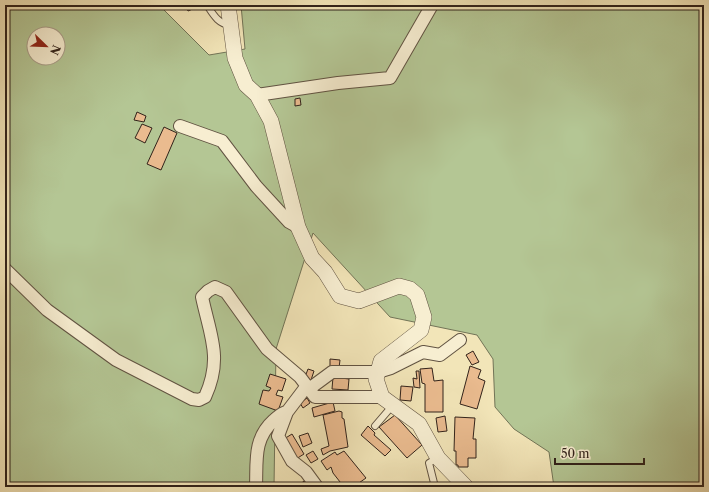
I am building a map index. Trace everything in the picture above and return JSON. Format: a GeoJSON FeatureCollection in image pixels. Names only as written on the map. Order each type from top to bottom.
{"type":"FeatureCollection","features":[{"type":"Feature","properties":{"kind":"street"},"geometry":{"type":"LineString","coordinates":[[228,5],[234,58],[246,85],[256,95],[271,121],[298,227],[312,258],[325,272],[340,296],[359,301],[399,286],[410,289],[417,295],[424,317],[420,330],[381,361],[376,379],[387,401],[419,424],[438,458],[466,487]]}},
{"type":"Feature","properties":{"kind":"street"},"geometry":{"type":"LineString","coordinates":[[256,95],[338,83],[390,78],[432,5]]}},
{"type":"Feature","properties":{"kind":"street"},"geometry":{"type":"LineString","coordinates":[[180,126],[222,141],[256,186],[289,222],[298,227]]}},
{"type":"Feature","properties":{"kind":"street"},"geometry":{"type":"LineString","coordinates":[[5,269],[47,310],[116,360],[192,399],[199,400],[205,397],[212,376],[215,356],[213,337],[202,297],[215,287],[226,292],[267,349],[300,377],[315,397],[387,401]]}},
{"type":"Feature","properties":{"kind":"street"},"geometry":{"type":"LineString","coordinates":[[317,487],[306,472],[292,461],[279,439],[287,412],[308,388],[332,372],[378,372],[391,368],[423,352],[440,355],[460,340]]}},
{"type":"Feature","properties":{"kind":"street"},"geometry":{"type":"LineString","coordinates":[[256,487],[258,444],[266,427],[283,412],[287,412]]}},
{"type":"Feature","properties":{"kind":"lane"},"geometry":{"type":"LineString","coordinates":[[207,5],[217,20],[223,25],[230,25]]}},
{"type":"Feature","properties":{"kind":"lane"},"geometry":{"type":"LineString","coordinates":[[375,426],[387,401]]}},
{"type":"Feature","properties":{"kind":"lane"},"geometry":{"type":"LineString","coordinates":[[435,487],[429,463],[438,458]]}},
{"type":"Feature","properties":{"kind":"green space"},"geometry":{"type":"Polygon","coordinates":[[[5,5],[159,5],[209,55],[245,49],[241,5],[704,5],[704,487],[554,487],[549,452],[514,429],[495,407],[493,359],[477,335],[390,317],[313,233],[276,349],[274,487],[5,487],[5,5]]]}},
{"type":"Feature","properties":{"kind":"building"},"geometry":{"type":"Polygon","coordinates":[[[185,5],[202,5],[188,11],[185,5]]]}},
{"type":"Feature","properties":{"kind":"building"},"geometry":{"type":"Polygon","coordinates":[[[300,98],[301,105],[295,106],[295,99],[300,98]]]}},
{"type":"Feature","properties":{"kind":"building"},"geometry":{"type":"Polygon","coordinates":[[[137,112],[146,116],[144,122],[134,120],[137,112]]]}},
{"type":"Feature","properties":{"kind":"building"},"geometry":{"type":"Polygon","coordinates":[[[142,124],[152,128],[145,143],[135,138],[142,124]]]}},
{"type":"Feature","properties":{"kind":"building"},"geometry":{"type":"Polygon","coordinates":[[[164,127],[177,133],[161,170],[147,164],[164,127]]]}},
{"type":"Feature","properties":{"kind":"building"},"geometry":{"type":"Polygon","coordinates":[[[473,351],[479,362],[472,365],[466,355],[473,351]]]}},
{"type":"Feature","properties":{"kind":"building"},"geometry":{"type":"Polygon","coordinates":[[[330,359],[340,360],[339,368],[330,368],[330,359]]]}},
{"type":"Feature","properties":{"kind":"building"},"geometry":{"type":"Polygon","coordinates":[[[470,366],[481,370],[478,378],[485,381],[477,409],[460,404],[470,366]]]}},
{"type":"Feature","properties":{"kind":"building"},"geometry":{"type":"Polygon","coordinates":[[[432,368],[434,381],[443,380],[443,412],[425,412],[425,384],[422,383],[420,369],[432,368]]]}},
{"type":"Feature","properties":{"kind":"building"},"geometry":{"type":"Polygon","coordinates":[[[308,369],[314,371],[311,380],[305,377],[308,369]]]}},
{"type":"Feature","properties":{"kind":"building"},"geometry":{"type":"Polygon","coordinates":[[[416,371],[419,371],[420,388],[414,387],[413,378],[417,379],[416,371]]]}},
{"type":"Feature","properties":{"kind":"building"},"geometry":{"type":"Polygon","coordinates":[[[270,374],[286,379],[282,391],[278,390],[276,395],[283,397],[278,411],[259,404],[263,390],[269,391],[271,388],[266,386],[270,374]]]}},
{"type":"Feature","properties":{"kind":"building"},"geometry":{"type":"Polygon","coordinates":[[[333,377],[349,379],[348,390],[332,389],[333,377]]]}},
{"type":"Feature","properties":{"kind":"building"},"geometry":{"type":"Polygon","coordinates":[[[401,386],[413,387],[411,401],[400,400],[401,386]]]}},
{"type":"Feature","properties":{"kind":"building"},"geometry":{"type":"Polygon","coordinates":[[[307,398],[310,403],[303,408],[300,403],[307,398]]]}},
{"type":"Feature","properties":{"kind":"building"},"geometry":{"type":"Polygon","coordinates":[[[333,402],[335,411],[314,417],[312,408],[333,402]]]}},
{"type":"Feature","properties":{"kind":"building"},"geometry":{"type":"Polygon","coordinates":[[[339,411],[342,412],[342,418],[344,419],[348,447],[330,451],[323,455],[321,449],[329,446],[323,415],[339,411]]]}},
{"type":"Feature","properties":{"kind":"building"},"geometry":{"type":"Polygon","coordinates":[[[395,415],[422,445],[407,458],[379,427],[395,415]]]}},
{"type":"Feature","properties":{"kind":"building"},"geometry":{"type":"Polygon","coordinates":[[[445,416],[447,431],[438,432],[436,418],[445,416]]]}},
{"type":"Feature","properties":{"kind":"building"},"geometry":{"type":"Polygon","coordinates":[[[455,417],[475,418],[473,439],[476,439],[476,458],[468,458],[468,467],[458,467],[458,465],[456,465],[456,451],[454,451],[455,417]]]}},
{"type":"Feature","properties":{"kind":"building"},"geometry":{"type":"Polygon","coordinates":[[[368,426],[375,433],[374,435],[391,450],[385,456],[361,435],[368,426]]]}},
{"type":"Feature","properties":{"kind":"building"},"geometry":{"type":"Polygon","coordinates":[[[308,433],[312,443],[303,447],[299,436],[308,433]]]}},
{"type":"Feature","properties":{"kind":"building"},"geometry":{"type":"Polygon","coordinates":[[[292,434],[304,454],[296,459],[284,439],[292,434]]]}},
{"type":"Feature","properties":{"kind":"building"},"geometry":{"type":"Polygon","coordinates":[[[313,451],[318,459],[311,463],[306,455],[313,451]]]}},
{"type":"Feature","properties":{"kind":"building"},"geometry":{"type":"Polygon","coordinates":[[[344,451],[366,478],[356,485],[354,483],[347,487],[344,487],[333,473],[331,467],[327,470],[321,461],[335,452],[337,455],[344,451]]]}},
{"type":"Feature","properties":{"kind":"building"},"geometry":{"type":"Polygon","coordinates":[[[304,481],[309,487],[298,486],[304,481]]]}}]}
